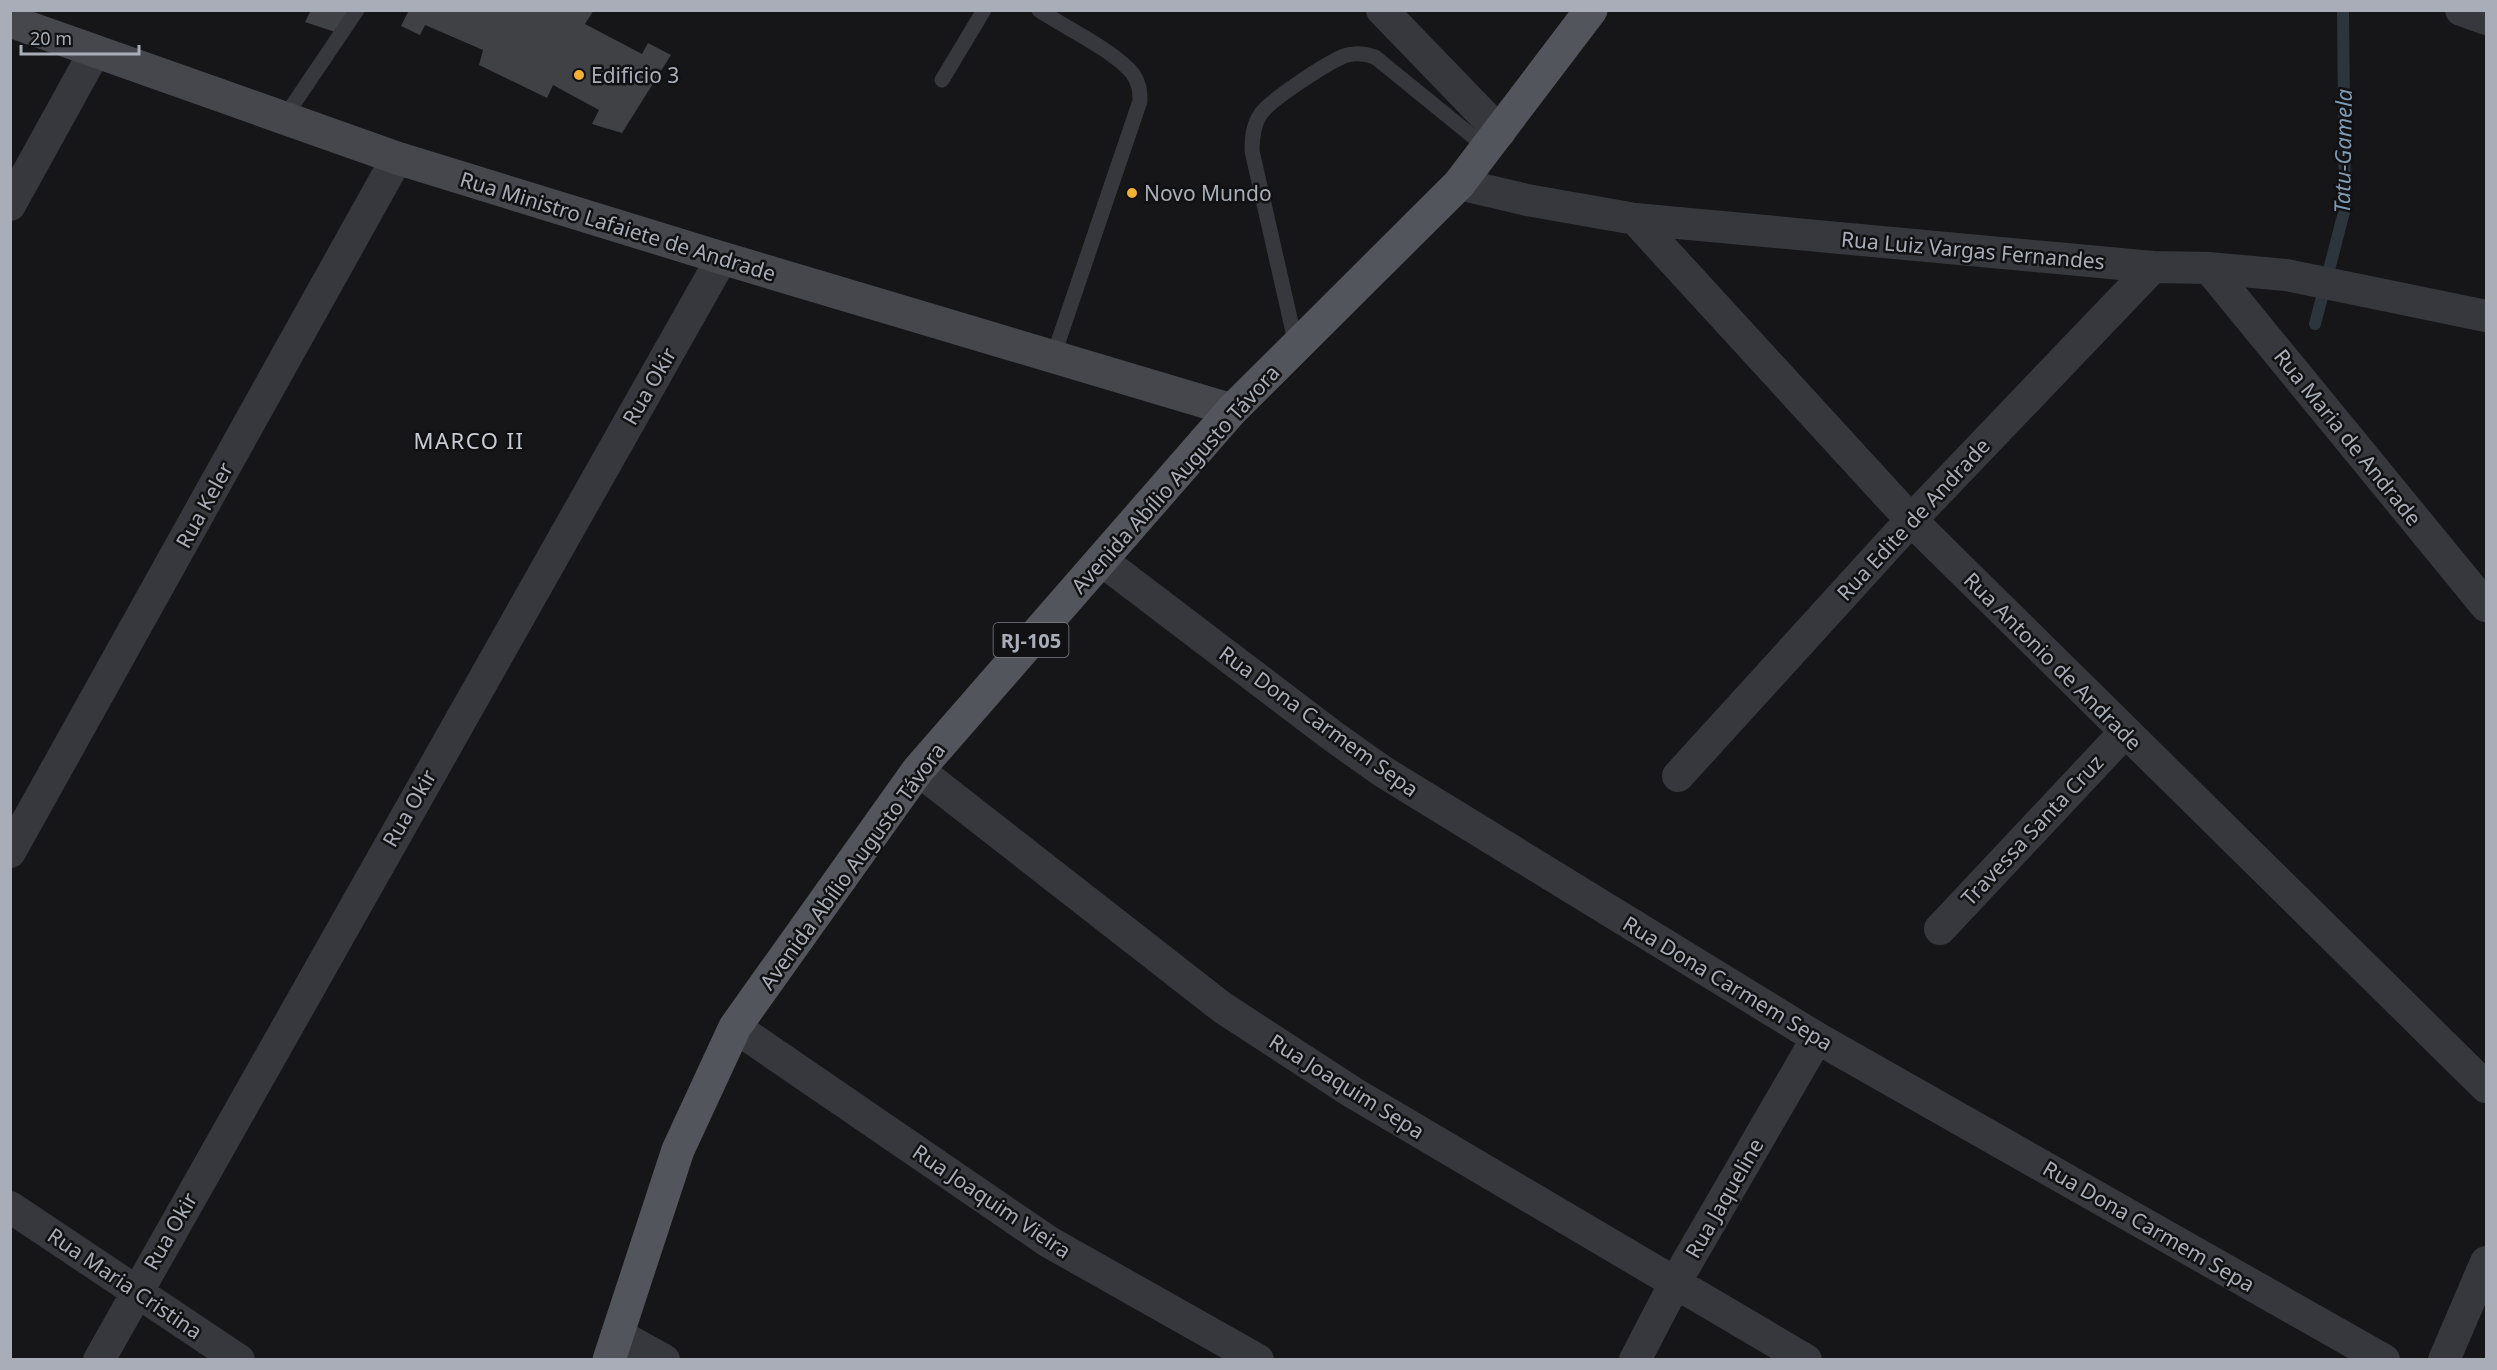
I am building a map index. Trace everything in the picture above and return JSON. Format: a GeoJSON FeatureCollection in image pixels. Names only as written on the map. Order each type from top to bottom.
{"type":"FeatureCollection","features":[{"type":"Feature","properties":{"kind":"main road","name":"Avenida Abílio Augusto Távora"},"geometry":{"type":"LineString","coordinates":[[613,1347],[678,1150],[735,1027],[918,770],[1232,410],[1459,184],[1591,10]]}},
{"type":"Feature","properties":{"kind":"street"},"geometry":{"type":"LineString","coordinates":[[1382,10],[1493,140]]}},
{"type":"Feature","properties":{"kind":"street"},"geometry":{"type":"LineString","coordinates":[[2461,10],[2487,19]]}},
{"type":"Feature","properties":{"kind":"street","name":"Rua Ministro Lafaiete de Andrade"},"geometry":{"type":"LineString","coordinates":[[10,21],[397,158],[722,258],[1232,410]]}},
{"type":"Feature","properties":{"kind":"street"},"geometry":{"type":"LineString","coordinates":[[10,205],[95,51]]}},
{"type":"Feature","properties":{"kind":"street","name":"Rua Keler"},"geometry":{"type":"LineString","coordinates":[[10,852],[397,158]]}},
{"type":"Feature","properties":{"kind":"street","name":"Rua Luiz Vargas Fernandes"},"geometry":{"type":"LineString","coordinates":[[1459,184],[1527,200],[1635,219],[2153,267],[2209,268],[2286,275],[2487,316]]}},
{"type":"Feature","properties":{"kind":"street","name":"Rua Antonio de Andrade"},"geometry":{"type":"LineString","coordinates":[[1635,219],[1911,520],[2487,1087]]}},
{"type":"Feature","properties":{"kind":"street","name":"Rua Okir"},"geometry":{"type":"LineString","coordinates":[[99,1359],[722,258]]}},
{"type":"Feature","properties":{"kind":"street","name":"Rua Edite de Andrade"},"geometry":{"type":"LineString","coordinates":[[1678,776],[1911,520],[2153,267]]}},
{"type":"Feature","properties":{"kind":"street","name":"Rua Maria de Andrade"},"geometry":{"type":"LineString","coordinates":[[2209,268],[2487,606]]}},
{"type":"Feature","properties":{"kind":"street","name":"Rua Dona Carmem Sepa"},"geometry":{"type":"LineString","coordinates":[[1101,560],[1382,771],[1817,1038],[2384,1359]]}},
{"type":"Feature","properties":{"kind":"street","name":"Travessa Santa Cruz"},"geometry":{"type":"LineString","coordinates":[[1940,929],[2125,732]]}},
{"type":"Feature","properties":{"kind":"street","name":"Rua Joaquim Sepa"},"geometry":{"type":"LineString","coordinates":[[918,770],[1223,1008],[1352,1092],[1806,1359]]}},
{"type":"Feature","properties":{"kind":"street","name":"Rua Joaquim Vieira"},"geometry":{"type":"LineString","coordinates":[[735,1027],[1049,1242],[1258,1359]]}},
{"type":"Feature","properties":{"kind":"street","name":"Rua Jaqueline"},"geometry":{"type":"LineString","coordinates":[[1635,1359],[1675,1283],[1817,1038]]}},
{"type":"Feature","properties":{"kind":"street","name":"Rua Maria Cristina"},"geometry":{"type":"LineString","coordinates":[[10,1207],[239,1359]]}},
{"type":"Feature","properties":{"kind":"street"},"geometry":{"type":"LineString","coordinates":[[2444,1359],[2487,1262]]}},
{"type":"Feature","properties":{"kind":"street"},"geometry":{"type":"LineString","coordinates":[[613,1347],[664,1359]]}},
{"type":"Feature","properties":{"kind":"lane"},"geometry":{"type":"LineString","coordinates":[[284,118],[357,10]]}},
{"type":"Feature","properties":{"kind":"lane"},"geometry":{"type":"LineString","coordinates":[[942,80],[984,10]]}},
{"type":"Feature","properties":{"kind":"lane"},"geometry":{"type":"LineString","coordinates":[[1039,10],[1117,59],[1134,75],[1140,89],[1140,101],[1053,357]]}},
{"type":"Feature","properties":{"kind":"lane"},"geometry":{"type":"LineString","coordinates":[[1297,346],[1252,151],[1255,127],[1269,104],[1334,61],[1355,53],[1365,54],[1376,57],[1493,140]]}},
{"type":"Feature","properties":{"kind":"building"},"geometry":{"type":"Polygon","coordinates":[[[311,10],[348,10],[335,32],[305,22],[311,10]]]}},
{"type":"Feature","properties":{"kind":"building","name":"Edificio 3"},"geometry":{"type":"Polygon","coordinates":[[[409,10],[594,10],[585,24],[642,54],[648,43],[671,55],[622,133],[592,124],[599,110],[553,85],[547,98],[479,65],[483,50],[425,25],[420,35],[401,26],[409,10]]]}},
{"type":"Feature","properties":{"kind":"waterway","name":"Tatu-Gamela"},"geometry":{"type":"LineString","coordinates":[[2315,324],[2345,208],[2343,10]]}},
{"type":"Feature","properties":{"kind":"place","name":"Edificio 3"},"geometry":{"type":"Point","coordinates":[579,75]}},
{"type":"Feature","properties":{"kind":"place","name":"Novo Mundo"},"geometry":{"type":"Point","coordinates":[1132,193]}},
{"type":"Feature","properties":{"kind":"district","name":"MARCO II"},"geometry":{"type":"Point","coordinates":[469,440]}}]}
